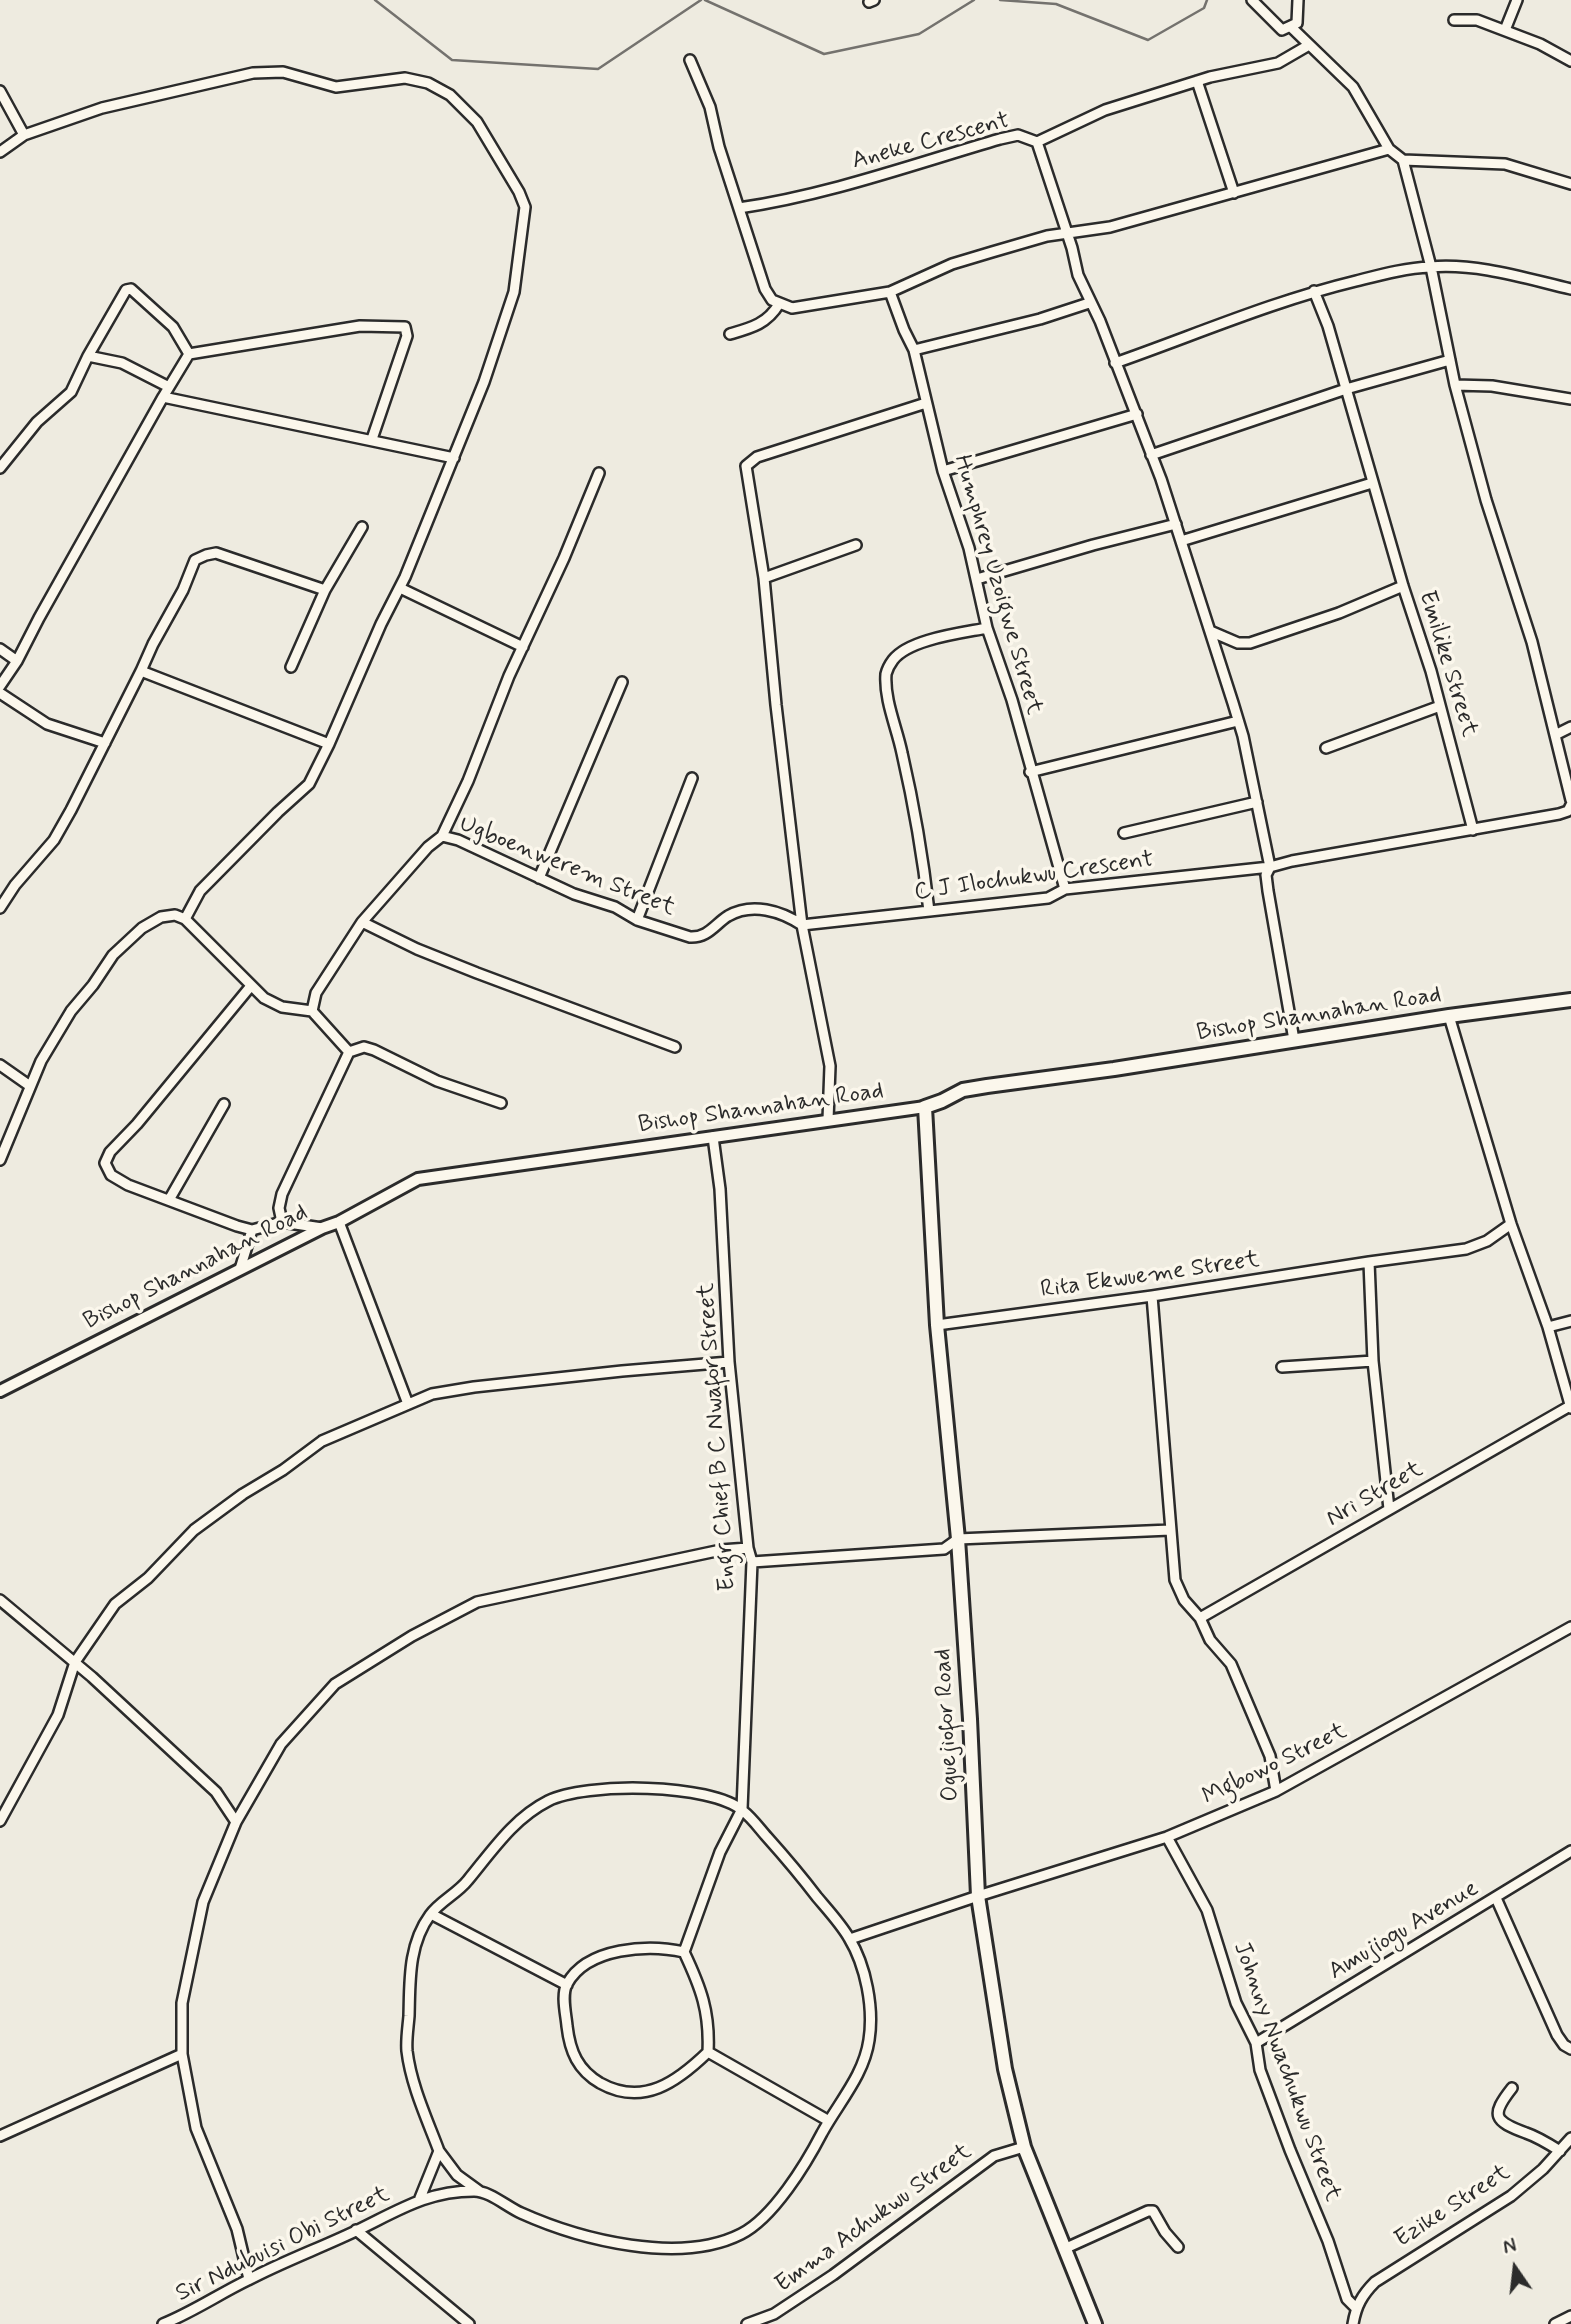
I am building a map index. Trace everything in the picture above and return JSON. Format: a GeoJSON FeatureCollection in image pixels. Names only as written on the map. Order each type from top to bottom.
{"type":"FeatureCollection","features":[{"type":"Feature","properties":{"kind":"main road","name":"Bishop Shannahan Road"},"geometry":{"type":"LineString","coordinates":[[925,1107],[963,1090],[987,1086],[1571,1000]]}},
{"type":"Feature","properties":{"kind":"main road","name":"Oguejiofor Road"},"geometry":{"type":"LineString","coordinates":[[925,1107],[937,1325],[958,1539],[978,1896],[1005,2069],[1024,2147],[1095,2324]]}},
{"type":"Feature","properties":{"kind":"street"},"geometry":{"type":"LineString","coordinates":[[1252,0],[1282,30],[1297,23],[1298,0]]}},
{"type":"Feature","properties":{"kind":"street"},"geometry":{"type":"LineString","coordinates":[[1505,30],[1517,0]]}},
{"type":"Feature","properties":{"kind":"street"},"geometry":{"type":"LineString","coordinates":[[1454,20],[1477,20],[1540,44],[1571,61]]}},
{"type":"Feature","properties":{"kind":"street"},"geometry":{"type":"LineString","coordinates":[[1291,27],[1353,87],[1389,149],[1403,160],[1505,164],[1571,184]]}},
{"type":"Feature","properties":{"kind":"street"},"geometry":{"type":"LineString","coordinates":[[1037,142],[1105,110],[1197,80],[1278,63],[1309,45]]}},
{"type":"Feature","properties":{"kind":"street"},"geometry":{"type":"LineString","coordinates":[[691,60],[710,107],[719,147],[765,289],[769,297],[792,308],[890,292],[952,264],[1047,236],[1110,227],[1389,149]]}},
{"type":"Feature","properties":{"kind":"street"},"geometry":{"type":"LineString","coordinates":[[0,152],[24,135],[102,108],[253,73],[283,72],[336,86],[405,78],[428,83],[450,95],[477,122],[520,192],[525,207],[514,292],[488,372],[400,588],[381,624],[329,744],[309,784],[201,891],[185,919]]}},
{"type":"Feature","properties":{"kind":"street"},"geometry":{"type":"LineString","coordinates":[[1197,80],[1234,193]]}},
{"type":"Feature","properties":{"kind":"street"},"geometry":{"type":"LineString","coordinates":[[0,91],[24,135]]}},
{"type":"Feature","properties":{"kind":"street","name":"Aneke Crescent"},"geometry":{"type":"LineString","coordinates":[[739,208],[769,204],[842,186],[1018,135],[1037,142],[1072,248],[1078,275],[1089,303],[1100,321],[1137,414],[1223,667],[1238,721],[1270,867],[1266,875],[1268,891],[1294,1040]]}},
{"type":"Feature","properties":{"kind":"street"},"geometry":{"type":"LineString","coordinates":[[1403,160],[1431,267],[1455,385],[1486,500],[1532,642],[1571,802]]}},
{"type":"Feature","properties":{"kind":"street"},"geometry":{"type":"LineString","coordinates":[[1115,363],[1314,291],[1404,270],[1431,267],[1504,272],[1571,289]]}},
{"type":"Feature","properties":{"kind":"street"},"geometry":{"type":"LineString","coordinates":[[0,468],[37,422],[71,392],[123,293],[131,289],[173,327],[189,354]]}},
{"type":"Feature","properties":{"kind":"street"},"geometry":{"type":"LineString","coordinates":[[1314,291],[1328,326],[1403,586]]}},
{"type":"Feature","properties":{"kind":"street","name":"Humphrey Uzoigwe Street"},"geometry":{"type":"LineString","coordinates":[[890,292],[914,350],[943,471],[977,579],[987,628],[1012,701],[1065,889]]}},
{"type":"Feature","properties":{"kind":"street"},"geometry":{"type":"LineString","coordinates":[[914,350],[1040,319],[1089,303]]}},
{"type":"Feature","properties":{"kind":"street"},"geometry":{"type":"LineString","coordinates":[[730,334],[757,326],[772,317],[779,304]]}},
{"type":"Feature","properties":{"kind":"street"},"geometry":{"type":"LineString","coordinates":[[0,686],[17,661],[189,354],[360,326],[405,327],[407,336],[372,439]]}},
{"type":"Feature","properties":{"kind":"street"},"geometry":{"type":"LineString","coordinates":[[88,356],[122,363],[169,387]]}},
{"type":"Feature","properties":{"kind":"street"},"geometry":{"type":"LineString","coordinates":[[1150,455],[1346,389],[1450,360]]}},
{"type":"Feature","properties":{"kind":"street"},"geometry":{"type":"LineString","coordinates":[[1455,385],[1492,386],[1571,399]]}},
{"type":"Feature","properties":{"kind":"street"},"geometry":{"type":"LineString","coordinates":[[163,397],[454,458]]}},
{"type":"Feature","properties":{"kind":"street"},"geometry":{"type":"LineString","coordinates":[[828,1121],[830,1066],[802,925],[764,578],[746,466],[757,457],[926,403]]}},
{"type":"Feature","properties":{"kind":"street"},"geometry":{"type":"LineString","coordinates":[[943,471],[1137,414]]}},
{"type":"Feature","properties":{"kind":"street"},"geometry":{"type":"LineString","coordinates":[[442,836],[599,473]]}},
{"type":"Feature","properties":{"kind":"street"},"geometry":{"type":"LineString","coordinates":[[1181,541],[1372,483]]}},
{"type":"Feature","properties":{"kind":"street"},"geometry":{"type":"LineString","coordinates":[[977,579],[1176,524]]}},
{"type":"Feature","properties":{"kind":"street"},"geometry":{"type":"LineString","coordinates":[[291,667],[326,590],[362,527]]}},
{"type":"Feature","properties":{"kind":"street"},"geometry":{"type":"LineString","coordinates":[[764,578],[856,545]]}},
{"type":"Feature","properties":{"kind":"street"},"geometry":{"type":"LineString","coordinates":[[0,908],[15,885],[54,840],[195,559],[216,553],[326,590]]}},
{"type":"Feature","properties":{"kind":"street","name":"Emilike Street"},"geometry":{"type":"LineString","coordinates":[[1210,631],[1238,643],[1250,643],[1339,613],[1403,586],[1429,662],[1457,760],[1473,830]]}},
{"type":"Feature","properties":{"kind":"street"},"geometry":{"type":"LineString","coordinates":[[400,588],[523,647]]}},
{"type":"Feature","properties":{"kind":"street"},"geometry":{"type":"LineString","coordinates":[[929,911],[925,873],[886,673],[901,651],[987,628]]}},
{"type":"Feature","properties":{"kind":"street"},"geometry":{"type":"LineString","coordinates":[[0,649],[17,661]]}},
{"type":"Feature","properties":{"kind":"street"},"geometry":{"type":"LineString","coordinates":[[141,671],[329,744]]}},
{"type":"Feature","properties":{"kind":"street"},"geometry":{"type":"LineString","coordinates":[[539,878],[622,682]]}},
{"type":"Feature","properties":{"kind":"street"},"geometry":{"type":"LineString","coordinates":[[0,694],[47,724],[105,743]]}},
{"type":"Feature","properties":{"kind":"street"},"geometry":{"type":"LineString","coordinates":[[1326,748],[1440,706]]}},
{"type":"Feature","properties":{"kind":"street"},"geometry":{"type":"LineString","coordinates":[[1030,772],[1238,721]]}},
{"type":"Feature","properties":{"kind":"street"},"geometry":{"type":"LineString","coordinates":[[1555,735],[1571,727]]}},
{"type":"Feature","properties":{"kind":"street"},"geometry":{"type":"LineString","coordinates":[[637,920],[692,778]]}},
{"type":"Feature","properties":{"kind":"street"},"geometry":{"type":"LineString","coordinates":[[1124,833],[1257,802]]}},
{"type":"Feature","properties":{"kind":"street","name":"C J Ilochukwu Crescent"},"geometry":{"type":"LineString","coordinates":[[802,925],[1048,898],[1065,889],[1270,867],[1559,814],[1568,811],[1571,802]]}},
{"type":"Feature","properties":{"kind":"street","name":"Ugboenwerem Street"},"geometry":{"type":"LineString","coordinates":[[312,1012],[316,993],[362,922],[428,847],[442,836],[458,840],[574,894],[615,907],[637,920],[690,937],[699,937],[727,916],[754,909],[787,914],[802,925]]}},
{"type":"Feature","properties":{"kind":"street"},"geometry":{"type":"LineString","coordinates":[[0,1160],[41,1060],[71,1011],[113,955],[142,929],[161,917],[175,915],[185,919],[250,987],[282,1007],[312,1012],[349,1052]]}},
{"type":"Feature","properties":{"kind":"street"},"geometry":{"type":"LineString","coordinates":[[362,922],[477,973],[675,1047]]}},
{"type":"Feature","properties":{"kind":"street"},"geometry":{"type":"LineString","coordinates":[[250,987],[145,1114],[110,1152],[105,1163],[111,1175],[128,1185],[202,1215],[252,1230],[282,1222],[322,1228]]}},
{"type":"Feature","properties":{"kind":"street"},"geometry":{"type":"LineString","coordinates":[[1449,1016],[1511,1224],[1548,1327],[1571,1407]]}},
{"type":"Feature","properties":{"kind":"street"},"geometry":{"type":"LineString","coordinates":[[282,1222],[279,1208],[282,1194],[349,1052],[364,1047],[374,1049],[438,1081],[501,1103]]}},
{"type":"Feature","properties":{"kind":"street"},"geometry":{"type":"LineString","coordinates":[[0,1065],[30,1086]]}},
{"type":"Feature","properties":{"kind":"street"},"geometry":{"type":"LineString","coordinates":[[169,1200],[224,1104]]}},
{"type":"Feature","properties":{"kind":"street","name":"Bishop Shannahan Road"},"geometry":{"type":"LineString","coordinates":[[0,1391],[322,1228],[340,1222],[418,1179],[715,1141],[925,1107]]}},
{"type":"Feature","properties":{"kind":"street","name":"Engr Chief B C Nwafor Street"},"geometry":{"type":"LineString","coordinates":[[715,1141],[729,1362],[748,1548],[752,1562],[742,1809]]}},
{"type":"Feature","properties":{"kind":"street"},"geometry":{"type":"LineString","coordinates":[[340,1222],[408,1404]]}},
{"type":"Feature","properties":{"kind":"street","name":"Rita Ekwueme Street"},"geometry":{"type":"LineString","coordinates":[[937,1325],[1466,1249],[1487,1241],[1511,1224]]}},
{"type":"Feature","properties":{"kind":"street"},"geometry":{"type":"LineString","coordinates":[[240,1269],[252,1230]]}},
{"type":"Feature","properties":{"kind":"street"},"geometry":{"type":"LineString","coordinates":[[1369,1262],[1373,1361],[1388,1509]]}},
{"type":"Feature","properties":{"kind":"street"},"geometry":{"type":"LineString","coordinates":[[1152,1296],[1175,1580],[1184,1600],[1200,1618],[1210,1640],[1231,1664],[1270,1756],[1276,1791]]}},
{"type":"Feature","properties":{"kind":"street"},"geometry":{"type":"LineString","coordinates":[[1548,1327],[1571,1321]]}},
{"type":"Feature","properties":{"kind":"street"},"geometry":{"type":"LineString","coordinates":[[1282,1367],[1373,1361]]}},
{"type":"Feature","properties":{"kind":"street"},"geometry":{"type":"LineString","coordinates":[[0,1821],[58,1715],[75,1662],[115,1604],[148,1578],[194,1530],[322,1441],[432,1394],[474,1387],[729,1362]]}},
{"type":"Feature","properties":{"kind":"street","name":"Nri Street"},"geometry":{"type":"LineString","coordinates":[[1200,1618],[1571,1407]]}},
{"type":"Feature","properties":{"kind":"street"},"geometry":{"type":"LineString","coordinates":[[752,1562],[944,1549],[958,1539],[1170,1530]]}},
{"type":"Feature","properties":{"kind":"street"},"geometry":{"type":"LineString","coordinates":[[249,2279],[237,2229],[195,2128],[182,2054],[182,2003],[203,1902],[236,1822],[281,1744],[335,1684],[412,1636],[477,1602],[721,1550],[748,1548]]}},
{"type":"Feature","properties":{"kind":"street"},"geometry":{"type":"LineString","coordinates":[[0,1600],[75,1662],[216,1792],[236,1822]]}},
{"type":"Feature","properties":{"kind":"street","name":"Mgbowo Street"},"geometry":{"type":"LineString","coordinates":[[850,1939],[1167,1836],[1276,1791],[1571,1627]]}},
{"type":"Feature","properties":{"kind":"street"},"geometry":{"type":"LineString","coordinates":[[662,1789],[724,1800],[742,1809],[799,1873],[850,1939],[867,1989],[870,2013],[869,2042],[859,2073],[804,2166],[760,2220],[744,2233],[718,2243],[680,2248],[626,2245],[531,2217],[479,2191],[457,2175],[439,2151],[415,2083],[407,2050],[411,1966],[416,1940],[431,1914],[461,1889],[518,1821],[547,1801],[573,1792],[662,1789]]}},
{"type":"Feature","properties":{"kind":"street"},"geometry":{"type":"LineString","coordinates":[[684,1952],[664,1947],[643,1948],[601,1956],[588,1963],[566,1985],[564,2004],[573,2056],[587,2075],[610,2089],[631,2095],[657,2088],[686,2073],[708,2052],[706,2007],[684,1952],[720,1852],[742,1809]]}},
{"type":"Feature","properties":{"kind":"street","name":"Johnny Nwachukwu Street"},"geometry":{"type":"LineString","coordinates":[[1167,1836],[1207,1910],[1236,2004],[1256,2043],[1260,2070],[1328,2241],[1348,2299],[1356,2308]]}},
{"type":"Feature","properties":{"kind":"street","name":"Amujiogu Avenue"},"geometry":{"type":"LineString","coordinates":[[1256,2043],[1571,1851]]}},
{"type":"Feature","properties":{"kind":"street"},"geometry":{"type":"LineString","coordinates":[[1496,1898],[1557,2035],[1564,2045],[1571,2049]]}},
{"type":"Feature","properties":{"kind":"street"},"geometry":{"type":"LineString","coordinates":[[431,1914],[566,1985]]}},
{"type":"Feature","properties":{"kind":"street"},"geometry":{"type":"LineString","coordinates":[[708,2052],[829,2120]]}},
{"type":"Feature","properties":{"kind":"street"},"geometry":{"type":"LineString","coordinates":[[0,2136],[182,2054]]}},
{"type":"Feature","properties":{"kind":"street"},"geometry":{"type":"LineString","coordinates":[[1512,2088],[1500,2103],[1497,2114],[1499,2121],[1505,2126],[1543,2140],[1560,2151]]}},
{"type":"Feature","properties":{"kind":"street","name":"Ezike Street"},"geometry":{"type":"LineString","coordinates":[[1356,2308],[1363,2294],[1375,2282],[1511,2196],[1571,2138]]}},
{"type":"Feature","properties":{"kind":"street","name":"Emma Achukwu Street"},"geometry":{"type":"LineString","coordinates":[[747,2324],[774,2314],[833,2276],[994,2156],[1024,2147]]}},
{"type":"Feature","properties":{"kind":"street"},"geometry":{"type":"LineString","coordinates":[[420,2198],[439,2151]]}},
{"type":"Feature","properties":{"kind":"street","name":"Sir Ndubuisi Obi Street"},"geometry":{"type":"LineString","coordinates":[[163,2324],[188,2320],[249,2279],[420,2198],[479,2191]]}},
{"type":"Feature","properties":{"kind":"street"},"geometry":{"type":"LineString","coordinates":[[1064,2249],[1148,2211],[1153,2211],[1178,2248]]}},
{"type":"Feature","properties":{"kind":"street"},"geometry":{"type":"LineString","coordinates":[[356,2230],[465,2323]]}},
{"type":"Feature","properties":{"kind":"street"},"geometry":{"type":"LineString","coordinates":[[1353,2324],[1356,2308]]}},
{"type":"Feature","properties":{"kind":"street"},"geometry":{"type":"LineString","coordinates":[[1555,2324],[1571,2316]]}},
{"type":"Feature","properties":{"kind":"waterway"},"geometry":{"type":"LineString","coordinates":[[375,0],[452,60],[598,69],[701,0]]}},
{"type":"Feature","properties":{"kind":"waterway"},"geometry":{"type":"LineString","coordinates":[[705,0],[824,54],[919,34],[974,0]]}},
{"type":"Feature","properties":{"kind":"waterway"},"geometry":{"type":"LineString","coordinates":[[1000,0],[1056,4],[1148,40],[1204,8],[1207,0]]}}]}
